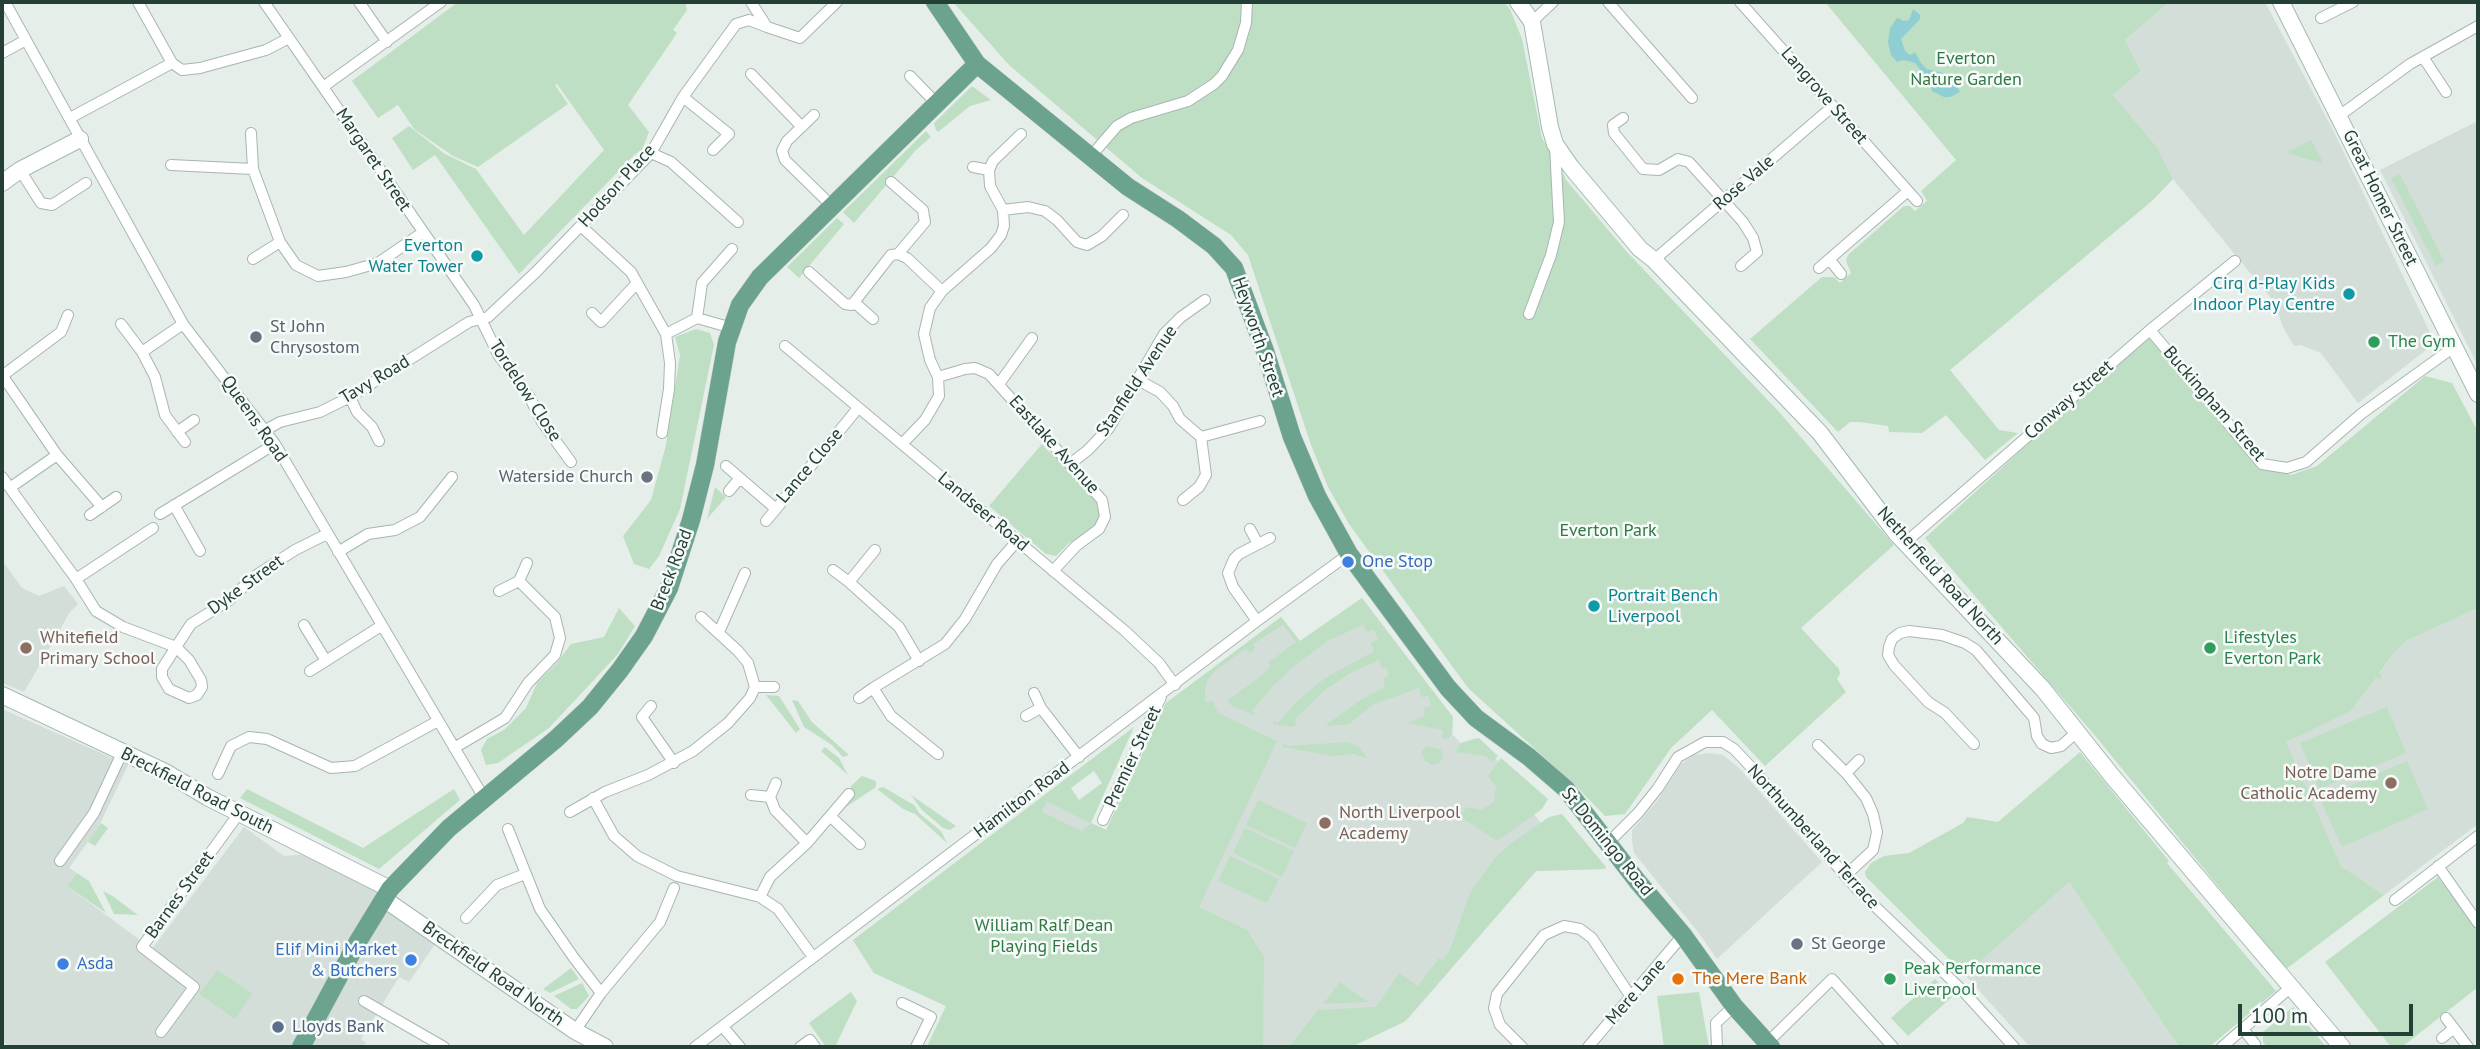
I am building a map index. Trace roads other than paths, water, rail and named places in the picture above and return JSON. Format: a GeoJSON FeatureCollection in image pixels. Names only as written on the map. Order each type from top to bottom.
{"type":"FeatureCollection","features":[{"type":"Feature","properties":{"kind":"main road","name":"Heyworth Street"},"geometry":{"type":"LineString","coordinates":[[934,2],[977,64],[1128,187],[1214,246],[1234,268],[1265,351],[1292,437],[1317,496],[1349,554]]}},
{"type":"Feature","properties":{"kind":"main road","name":"Breck Road"},"geometry":{"type":"LineString","coordinates":[[306,1045],[387,894],[449,828],[556,739],[590,707],[644,636],[668,588],[691,520],[705,465],[727,342],[740,305],[760,276],[977,64]]}},
{"type":"Feature","properties":{"kind":"main road","name":"St Domingo Road"},"geometry":{"type":"LineString","coordinates":[[1349,554],[1448,688],[1476,718],[1529,757],[1566,789],[1683,935],[1734,1006],[1769,1045]]}},
{"type":"Feature","properties":{"kind":"street","name":"Queens Road"},"geometry":{"type":"LineString","coordinates":[[5,2],[183,324],[275,444],[484,798]]}},
{"type":"Feature","properties":{"kind":"street"},"geometry":{"type":"LineString","coordinates":[[138,2],[174,67],[182,70],[200,68],[267,50],[289,38]]}},
{"type":"Feature","properties":{"kind":"street","name":"Margaret Street"},"geometry":{"type":"LineString","coordinates":[[264,2],[474,305],[480,319]]}},
{"type":"Feature","properties":{"kind":"street"},"geometry":{"type":"LineString","coordinates":[[359,2],[387,42]]}},
{"type":"Feature","properties":{"kind":"street"},"geometry":{"type":"LineString","coordinates":[[323,87],[441,2]]}},
{"type":"Feature","properties":{"kind":"street"},"geometry":{"type":"LineString","coordinates":[[751,2],[766,27]]}},
{"type":"Feature","properties":{"kind":"street","name":"Hodson Place"},"geometry":{"type":"LineString","coordinates":[[480,319],[488,317],[651,153],[683,97],[736,24],[749,20],[800,38],[837,2]]}},
{"type":"Feature","properties":{"kind":"street"},"geometry":{"type":"LineString","coordinates":[[1091,156],[1117,126],[1130,118],[1188,101],[1214,84],[1238,50],[1246,23],[1247,2]]}},
{"type":"Feature","properties":{"kind":"street"},"geometry":{"type":"LineString","coordinates":[[1518,2],[1532,22],[1553,2]]}},
{"type":"Feature","properties":{"kind":"street"},"geometry":{"type":"LineString","coordinates":[[1608,2],[1692,98]]}},
{"type":"Feature","properties":{"kind":"street","name":"Langrove Street"},"geometry":{"type":"LineString","coordinates":[[1740,2],[1917,201]]}},
{"type":"Feature","properties":{"kind":"street","name":"Great Homer Street"},"geometry":{"type":"LineString","coordinates":[[2281,2],[2478,394]]}},
{"type":"Feature","properties":{"kind":"street"},"geometry":{"type":"LineString","coordinates":[[2321,18],[2353,2]]}},
{"type":"Feature","properties":{"kind":"street","name":"Netherfield Road North"},"geometry":{"type":"LineString","coordinates":[[1532,22],[1550,127],[1555,144],[1571,167],[1640,249],[1654,260],[1819,433],[1906,542],[2043,689],[2112,776],[2342,1047]]}},
{"type":"Feature","properties":{"kind":"street"},"geometry":{"type":"LineString","coordinates":[[2339,116],[2423,57],[2478,26]]}},
{"type":"Feature","properties":{"kind":"street"},"geometry":{"type":"LineString","coordinates":[[2,54],[26,40]]}},
{"type":"Feature","properties":{"kind":"street"},"geometry":{"type":"LineString","coordinates":[[2423,57],[2446,92]]}},
{"type":"Feature","properties":{"kind":"street"},"geometry":{"type":"LineString","coordinates":[[70,118],[172,63]]}},
{"type":"Feature","properties":{"kind":"street"},"geometry":{"type":"LineString","coordinates":[[751,74],[802,127]]}},
{"type":"Feature","properties":{"kind":"street"},"geometry":{"type":"LineString","coordinates":[[910,76],[936,103]]}},
{"type":"Feature","properties":{"kind":"street"},"geometry":{"type":"LineString","coordinates":[[683,97],[729,134],[713,150]]}},
{"type":"Feature","properties":{"kind":"street","name":"Rose Vale"},"geometry":{"type":"LineString","coordinates":[[1654,260],[1833,106]]}},
{"type":"Feature","properties":{"kind":"street"},"geometry":{"type":"LineString","coordinates":[[814,115],[787,141],[782,151],[785,160],[831,205]]}},
{"type":"Feature","properties":{"kind":"street"},"geometry":{"type":"LineString","coordinates":[[1623,118],[1614,125],[1614,133],[1643,169],[1659,170],[1678,159],[1689,162],[1744,222],[1757,252],[1741,266]]}},
{"type":"Feature","properties":{"kind":"street"},"geometry":{"type":"LineString","coordinates":[[251,132],[253,169],[280,242],[296,265],[318,276],[346,272],[378,263],[422,233]]}},
{"type":"Feature","properties":{"kind":"street"},"geometry":{"type":"LineString","coordinates":[[902,444],[936,404],[940,386],[924,334],[930,308],[942,291],[997,242],[1004,226],[1003,210],[990,186],[989,170],[993,161],[1021,134]]}},
{"type":"Feature","properties":{"kind":"street"},"geometry":{"type":"LineString","coordinates":[[2,183],[20,170],[80,139]]}},
{"type":"Feature","properties":{"kind":"street"},"geometry":{"type":"LineString","coordinates":[[1529,314],[1551,255],[1559,222],[1555,144]]}},
{"type":"Feature","properties":{"kind":"street"},"geometry":{"type":"LineString","coordinates":[[651,153],[671,163],[738,222]]}},
{"type":"Feature","properties":{"kind":"street"},"geometry":{"type":"LineString","coordinates":[[172,165],[253,169]]}},
{"type":"Feature","properties":{"kind":"street"},"geometry":{"type":"LineString","coordinates":[[973,167],[989,170]]}},
{"type":"Feature","properties":{"kind":"street"},"geometry":{"type":"LineString","coordinates":[[20,170],[41,203],[52,205],[86,183]]}},
{"type":"Feature","properties":{"kind":"street"},"geometry":{"type":"LineString","coordinates":[[891,183],[923,210],[925,222],[898,254]]}},
{"type":"Feature","properties":{"kind":"street"},"geometry":{"type":"LineString","coordinates":[[1819,268],[1908,191]]}},
{"type":"Feature","properties":{"kind":"street"},"geometry":{"type":"LineString","coordinates":[[1003,210],[1028,207],[1045,211],[1077,242],[1087,246],[1102,236],[1123,215]]}},
{"type":"Feature","properties":{"kind":"street"},"geometry":{"type":"LineString","coordinates":[[581,226],[631,272],[666,334],[670,363],[669,388],[662,433]]}},
{"type":"Feature","properties":{"kind":"street"},"geometry":{"type":"LineString","coordinates":[[253,260],[280,242]]}},
{"type":"Feature","properties":{"kind":"street"},"geometry":{"type":"LineString","coordinates":[[697,318],[702,283],[732,249]]}},
{"type":"Feature","properties":{"kind":"street"},"geometry":{"type":"LineString","coordinates":[[809,272],[845,304],[852,304],[891,255],[898,254],[907,258],[942,291]]}},
{"type":"Feature","properties":{"kind":"street"},"geometry":{"type":"LineString","coordinates":[[1830,260],[1841,274]]}},
{"type":"Feature","properties":{"kind":"street","name":"Conway Street"},"geometry":{"type":"LineString","coordinates":[[1906,542],[2150,330],[2235,261]]}},
{"type":"Feature","properties":{"kind":"street"},"geometry":{"type":"LineString","coordinates":[[592,313],[605,326],[637,283]]}},
{"type":"Feature","properties":{"kind":"street","name":"Stanfield Avenue"},"geometry":{"type":"LineString","coordinates":[[1070,464],[1109,428],[1164,334],[1181,317],[1205,300]]}},
{"type":"Feature","properties":{"kind":"street"},"geometry":{"type":"LineString","coordinates":[[854,302],[873,319]]}},
{"type":"Feature","properties":{"kind":"street"},"geometry":{"type":"LineString","coordinates":[[68,315],[61,332],[2,376],[57,455],[102,507]]}},
{"type":"Feature","properties":{"kind":"street"},"geometry":{"type":"LineString","coordinates":[[666,334],[697,318],[732,328]]}},
{"type":"Feature","properties":{"kind":"street","name":"Tavy Road"},"geometry":{"type":"LineString","coordinates":[[264,431],[280,422],[320,412],[350,397],[469,322],[480,319]]}},
{"type":"Feature","properties":{"kind":"street","name":"Tordelow Close"},"geometry":{"type":"LineString","coordinates":[[480,319],[499,356],[529,396],[542,422],[571,462]]}},
{"type":"Feature","properties":{"kind":"street"},"geometry":{"type":"LineString","coordinates":[[121,324],[142,352],[155,377],[165,415],[181,437],[194,420]]}},
{"type":"Feature","properties":{"kind":"street"},"geometry":{"type":"LineString","coordinates":[[142,352],[183,324]]}},
{"type":"Feature","properties":{"kind":"street","name":"Buckingham Street"},"geometry":{"type":"LineString","coordinates":[[2150,330],[2262,464],[2287,468],[2306,461],[2361,414],[2454,347]]}},
{"type":"Feature","properties":{"kind":"street","name":"Eastlake Avenue"},"geometry":{"type":"LineString","coordinates":[[999,384],[1032,338]]}},
{"type":"Feature","properties":{"kind":"street","name":"Landseer Road"},"geometry":{"type":"LineString","coordinates":[[785,346],[1145,649],[1175,685]]}},
{"type":"Feature","properties":{"kind":"street","name":"Eastlake Avenue"},"geometry":{"type":"LineString","coordinates":[[938,377],[975,368],[989,374],[1102,500],[1105,517],[1099,529],[1076,547],[1053,571]]}},
{"type":"Feature","properties":{"kind":"street"},"geometry":{"type":"LineString","coordinates":[[1138,380],[1153,387],[1167,399],[1180,419],[1201,437],[1206,475],[1199,487],[1183,500]]}},
{"type":"Feature","properties":{"kind":"street"},"geometry":{"type":"LineString","coordinates":[[350,397],[356,412],[372,427],[379,442]]}},
{"type":"Feature","properties":{"kind":"street","name":"Lance Close"},"geometry":{"type":"LineString","coordinates":[[726,466],[776,509],[858,408]]}},
{"type":"Feature","properties":{"kind":"street"},"geometry":{"type":"LineString","coordinates":[[1201,437],[1260,421]]}},
{"type":"Feature","properties":{"kind":"street"},"geometry":{"type":"LineString","coordinates":[[160,514],[275,444]]}},
{"type":"Feature","properties":{"kind":"street"},"geometry":{"type":"LineString","coordinates":[[10,487],[57,455]]}},
{"type":"Feature","properties":{"kind":"street"},"geometry":{"type":"LineString","coordinates":[[2,477],[96,611],[105,618],[176,647]]}},
{"type":"Feature","properties":{"kind":"street"},"geometry":{"type":"LineString","coordinates":[[338,552],[368,534],[396,530],[420,517],[452,477]]}},
{"type":"Feature","properties":{"kind":"street"},"geometry":{"type":"LineString","coordinates":[[729,491],[740,478]]}},
{"type":"Feature","properties":{"kind":"street"},"geometry":{"type":"LineString","coordinates":[[90,515],[116,497]]}},
{"type":"Feature","properties":{"kind":"street"},"geometry":{"type":"LineString","coordinates":[[174,505],[200,551]]}},
{"type":"Feature","properties":{"kind":"street"},"geometry":{"type":"LineString","coordinates":[[766,521],[776,509]]}},
{"type":"Feature","properties":{"kind":"street"},"geometry":{"type":"LineString","coordinates":[[76,579],[153,527]]}},
{"type":"Feature","properties":{"kind":"street"},"geometry":{"type":"LineString","coordinates":[[1250,529],[1258,544]]}},
{"type":"Feature","properties":{"kind":"street","name":"Dyke Street"},"geometry":{"type":"LineString","coordinates":[[176,647],[189,660],[201,680],[201,692],[193,698],[179,695],[169,689],[162,677],[162,669],[176,647],[191,624],[228,601],[255,576],[295,550],[327,534]]}},
{"type":"Feature","properties":{"kind":"street"},"geometry":{"type":"LineString","coordinates":[[1257,621],[1233,587],[1228,573],[1234,559],[1270,538]]}},
{"type":"Feature","properties":{"kind":"street"},"geometry":{"type":"LineString","coordinates":[[859,698],[945,644],[957,631],[997,564],[1018,540]]}},
{"type":"Feature","properties":{"kind":"street"},"geometry":{"type":"LineString","coordinates":[[849,582],[875,550]]}},
{"type":"Feature","properties":{"kind":"street","name":"Hamilton Road"},"geometry":{"type":"LineString","coordinates":[[695,1047],[1349,554]]}},
{"type":"Feature","properties":{"kind":"street"},"geometry":{"type":"LineString","coordinates":[[499,592],[519,581],[527,562]]}},
{"type":"Feature","properties":{"kind":"street"},"geometry":{"type":"LineString","coordinates":[[833,570],[899,627],[919,662]]}},
{"type":"Feature","properties":{"kind":"street"},"geometry":{"type":"LineString","coordinates":[[719,632],[745,573]]}},
{"type":"Feature","properties":{"kind":"street"},"geometry":{"type":"LineString","coordinates":[[454,748],[505,718],[528,683],[555,655],[560,638],[555,617],[519,581]]}},
{"type":"Feature","properties":{"kind":"street"},"geometry":{"type":"LineString","coordinates":[[570,812],[593,798],[674,763],[728,723],[750,698],[755,687],[748,663],[701,617]]}},
{"type":"Feature","properties":{"kind":"street"},"geometry":{"type":"LineString","coordinates":[[304,625],[326,662]]}},
{"type":"Feature","properties":{"kind":"street"},"geometry":{"type":"LineString","coordinates":[[310,671],[381,626]]}},
{"type":"Feature","properties":{"kind":"street"},"geometry":{"type":"LineString","coordinates":[[1974,744],[1945,713],[1928,702],[1894,665],[1888,655],[1889,647],[1892,639],[1900,633],[1909,631],[1949,637],[1976,650],[2034,718],[2037,736],[2042,744],[2051,748],[2061,746],[2078,731]]}},
{"type":"Feature","properties":{"kind":"street"},"geometry":{"type":"LineString","coordinates":[[755,687],[774,687]]}},
{"type":"Feature","properties":{"kind":"street"},"geometry":{"type":"LineString","coordinates":[[873,688],[891,716],[938,754]]}},
{"type":"Feature","properties":{"kind":"street"},"geometry":{"type":"LineString","coordinates":[[1034,693],[1041,708],[1079,757]]}},
{"type":"Feature","properties":{"kind":"street","name":"Premier Street"},"geometry":{"type":"LineString","coordinates":[[1103,820],[1162,694]]}},
{"type":"Feature","properties":{"kind":"street","name":"Breckfield Road South"},"geometry":{"type":"LineString","coordinates":[[2,695],[167,774],[387,894]]}},
{"type":"Feature","properties":{"kind":"street"},"geometry":{"type":"LineString","coordinates":[[651,706],[642,717],[674,763]]}},
{"type":"Feature","properties":{"kind":"street"},"geometry":{"type":"LineString","coordinates":[[1026,716],[1041,708]]}},
{"type":"Feature","properties":{"kind":"street"},"geometry":{"type":"LineString","coordinates":[[218,774],[231,746],[249,737],[267,739],[331,768],[355,766],[438,721]]}},
{"type":"Feature","properties":{"kind":"street","name":"Northumberland Terrace"},"geometry":{"type":"LineString","coordinates":[[1608,843],[1638,813],[1678,757],[1705,742],[1723,742],[1734,748],[1845,876],[1963,990],[2014,1047]]}},
{"type":"Feature","properties":{"kind":"street"},"geometry":{"type":"LineString","coordinates":[[1818,745],[1866,798],[1877,832],[1872,850],[1845,876]]}},
{"type":"Feature","properties":{"kind":"street"},"geometry":{"type":"LineString","coordinates":[[60,861],[94,813],[122,753]]}},
{"type":"Feature","properties":{"kind":"street"},"geometry":{"type":"LineString","coordinates":[[1846,773],[1859,760]]}},
{"type":"Feature","properties":{"kind":"street"},"geometry":{"type":"LineString","coordinates":[[776,783],[770,797],[778,815],[807,843]]}},
{"type":"Feature","properties":{"kind":"street"},"geometry":{"type":"LineString","coordinates":[[760,897],[770,877],[807,843],[849,794]]}},
{"type":"Feature","properties":{"kind":"street"},"geometry":{"type":"LineString","coordinates":[[751,795],[770,797]]}},
{"type":"Feature","properties":{"kind":"street"},"geometry":{"type":"LineString","coordinates":[[593,798],[614,836],[625,846],[650,864],[696,883],[760,897],[778,909],[813,957]]}},
{"type":"Feature","properties":{"kind":"street","name":"Barnes Street"},"geometry":{"type":"LineString","coordinates":[[161,1032],[194,987],[142,947],[240,812]]}},
{"type":"Feature","properties":{"kind":"street"},"geometry":{"type":"LineString","coordinates":[[831,817],[860,844]]}},
{"type":"Feature","properties":{"kind":"street"},"geometry":{"type":"LineString","coordinates":[[508,829],[547,921],[601,993]]}},
{"type":"Feature","properties":{"kind":"street"},"geometry":{"type":"LineString","coordinates":[[2395,900],[2478,836]]}},
{"type":"Feature","properties":{"kind":"street"},"geometry":{"type":"LineString","coordinates":[[2438,866],[2478,923]]}},
{"type":"Feature","properties":{"kind":"street"},"geometry":{"type":"LineString","coordinates":[[466,918],[497,885],[525,874]]}},
{"type":"Feature","properties":{"kind":"street"},"geometry":{"type":"LineString","coordinates":[[575,1031],[601,993],[660,922],[674,888]]}},
{"type":"Feature","properties":{"kind":"street","name":"Breckfield Road North"},"geometry":{"type":"LineString","coordinates":[[387,894],[575,1031],[605,1047]]}},
{"type":"Feature","properties":{"kind":"street"},"geometry":{"type":"LineString","coordinates":[[1522,1047],[1500,1025],[1494,1008],[1497,994],[1545,935],[1564,926],[1580,929],[1592,938],[1631,997]]}},
{"type":"Feature","properties":{"kind":"street","name":"Mere Lane"},"geometry":{"type":"LineString","coordinates":[[1588,1047],[1683,935]]}},
{"type":"Feature","properties":{"kind":"street"},"geometry":{"type":"LineString","coordinates":[[1769,1045],[1832,979],[1893,1047]]}},
{"type":"Feature","properties":{"kind":"street"},"geometry":{"type":"LineString","coordinates":[[2222,1047],[2291,987]]}},
{"type":"Feature","properties":{"kind":"street"},"geometry":{"type":"LineString","coordinates":[[364,1000],[444,1047]]}},
{"type":"Feature","properties":{"kind":"street"},"geometry":{"type":"LineString","coordinates":[[902,1003],[931,1017],[916,1047]]}},
{"type":"Feature","properties":{"kind":"street"},"geometry":{"type":"LineString","coordinates":[[1717,1047],[1716,1023],[1734,1006]]}},
{"type":"Feature","properties":{"kind":"street"},"geometry":{"type":"LineString","coordinates":[[2446,1018],[2468,1047]]}},
{"type":"Feature","properties":{"kind":"street"},"geometry":{"type":"LineString","coordinates":[[723,1027],[740,1047]]}},
{"type":"Feature","properties":{"kind":"street"},"geometry":{"type":"LineString","coordinates":[[2442,1038],[2454,1028]]}},
{"type":"Feature","properties":{"kind":"street"},"geometry":{"type":"LineString","coordinates":[[2243,1029],[2255,1044]]}},
{"type":"Feature","properties":{"kind":"street"},"geometry":{"type":"LineString","coordinates":[[800,1047],[810,1040],[815,1047]]}},
{"type":"Feature","properties":{"kind":"water"},"geometry":{"type":"Polygon","coordinates":[[[1913,9],[1920,15],[1920,19],[1901,39],[1905,51],[1910,55],[1915,52],[1927,69],[1951,75],[1960,92],[1950,97],[1932,91],[1927,78],[1915,63],[1904,60],[1897,62],[1891,55],[1888,42],[1890,28],[1897,18],[1909,20],[1913,9]]]}},
{"type":"Feature","properties":{"kind":"place","name":"Everton Water Tower"},"geometry":{"type":"Point","coordinates":[477,256]}},
{"type":"Feature","properties":{"kind":"place","name":"Cirq d-Play Kids Indoor Play Centre"},"geometry":{"type":"Point","coordinates":[2349,294]}},
{"type":"Feature","properties":{"kind":"place","name":"St John Chrysostom"},"geometry":{"type":"Point","coordinates":[256,337]}},
{"type":"Feature","properties":{"kind":"place","name":"The Gym"},"geometry":{"type":"Point","coordinates":[2374,342]}},
{"type":"Feature","properties":{"kind":"place","name":"Waterside Church"},"geometry":{"type":"Point","coordinates":[647,477]}},
{"type":"Feature","properties":{"kind":"place","name":"One Stop"},"geometry":{"type":"Point","coordinates":[1348,562]}},
{"type":"Feature","properties":{"kind":"place","name":"Portrait Bench Liverpool"},"geometry":{"type":"Point","coordinates":[1594,606]}},
{"type":"Feature","properties":{"kind":"place","name":"Whitefield Primary School"},"geometry":{"type":"Point","coordinates":[26,648]}},
{"type":"Feature","properties":{"kind":"place","name":"Lifestyles Everton Park"},"geometry":{"type":"Point","coordinates":[2210,648]}},
{"type":"Feature","properties":{"kind":"place","name":"Notre Dame Catholic Academy"},"geometry":{"type":"Point","coordinates":[2391,783]}},
{"type":"Feature","properties":{"kind":"place","name":"North Liverpool Academy"},"geometry":{"type":"Point","coordinates":[1325,823]}},
{"type":"Feature","properties":{"kind":"place","name":"St George"},"geometry":{"type":"Point","coordinates":[1797,944]}},
{"type":"Feature","properties":{"kind":"place","name":"Elif Mini Market & Butchers"},"geometry":{"type":"Point","coordinates":[411,960]}},
{"type":"Feature","properties":{"kind":"place","name":"Asda"},"geometry":{"type":"Point","coordinates":[63,964]}},
{"type":"Feature","properties":{"kind":"place","name":"The Mere Bank"},"geometry":{"type":"Point","coordinates":[1678,979]}},
{"type":"Feature","properties":{"kind":"place","name":"Peak Performance Liverpool"},"geometry":{"type":"Point","coordinates":[1890,979]}},
{"type":"Feature","properties":{"kind":"place","name":"Lloyds Bank"},"geometry":{"type":"Point","coordinates":[278,1027]}},
{"type":"Feature","properties":{"kind":"park label","name":"Everton Nature Garden"},"geometry":{"type":"Point","coordinates":[1966,69]}},
{"type":"Feature","properties":{"kind":"park label","name":"Everton Park"},"geometry":{"type":"Point","coordinates":[1608,531]}},
{"type":"Feature","properties":{"kind":"park label","name":"William Ralf Dean Playing Fields"},"geometry":{"type":"Point","coordinates":[1044,936]}}]}
